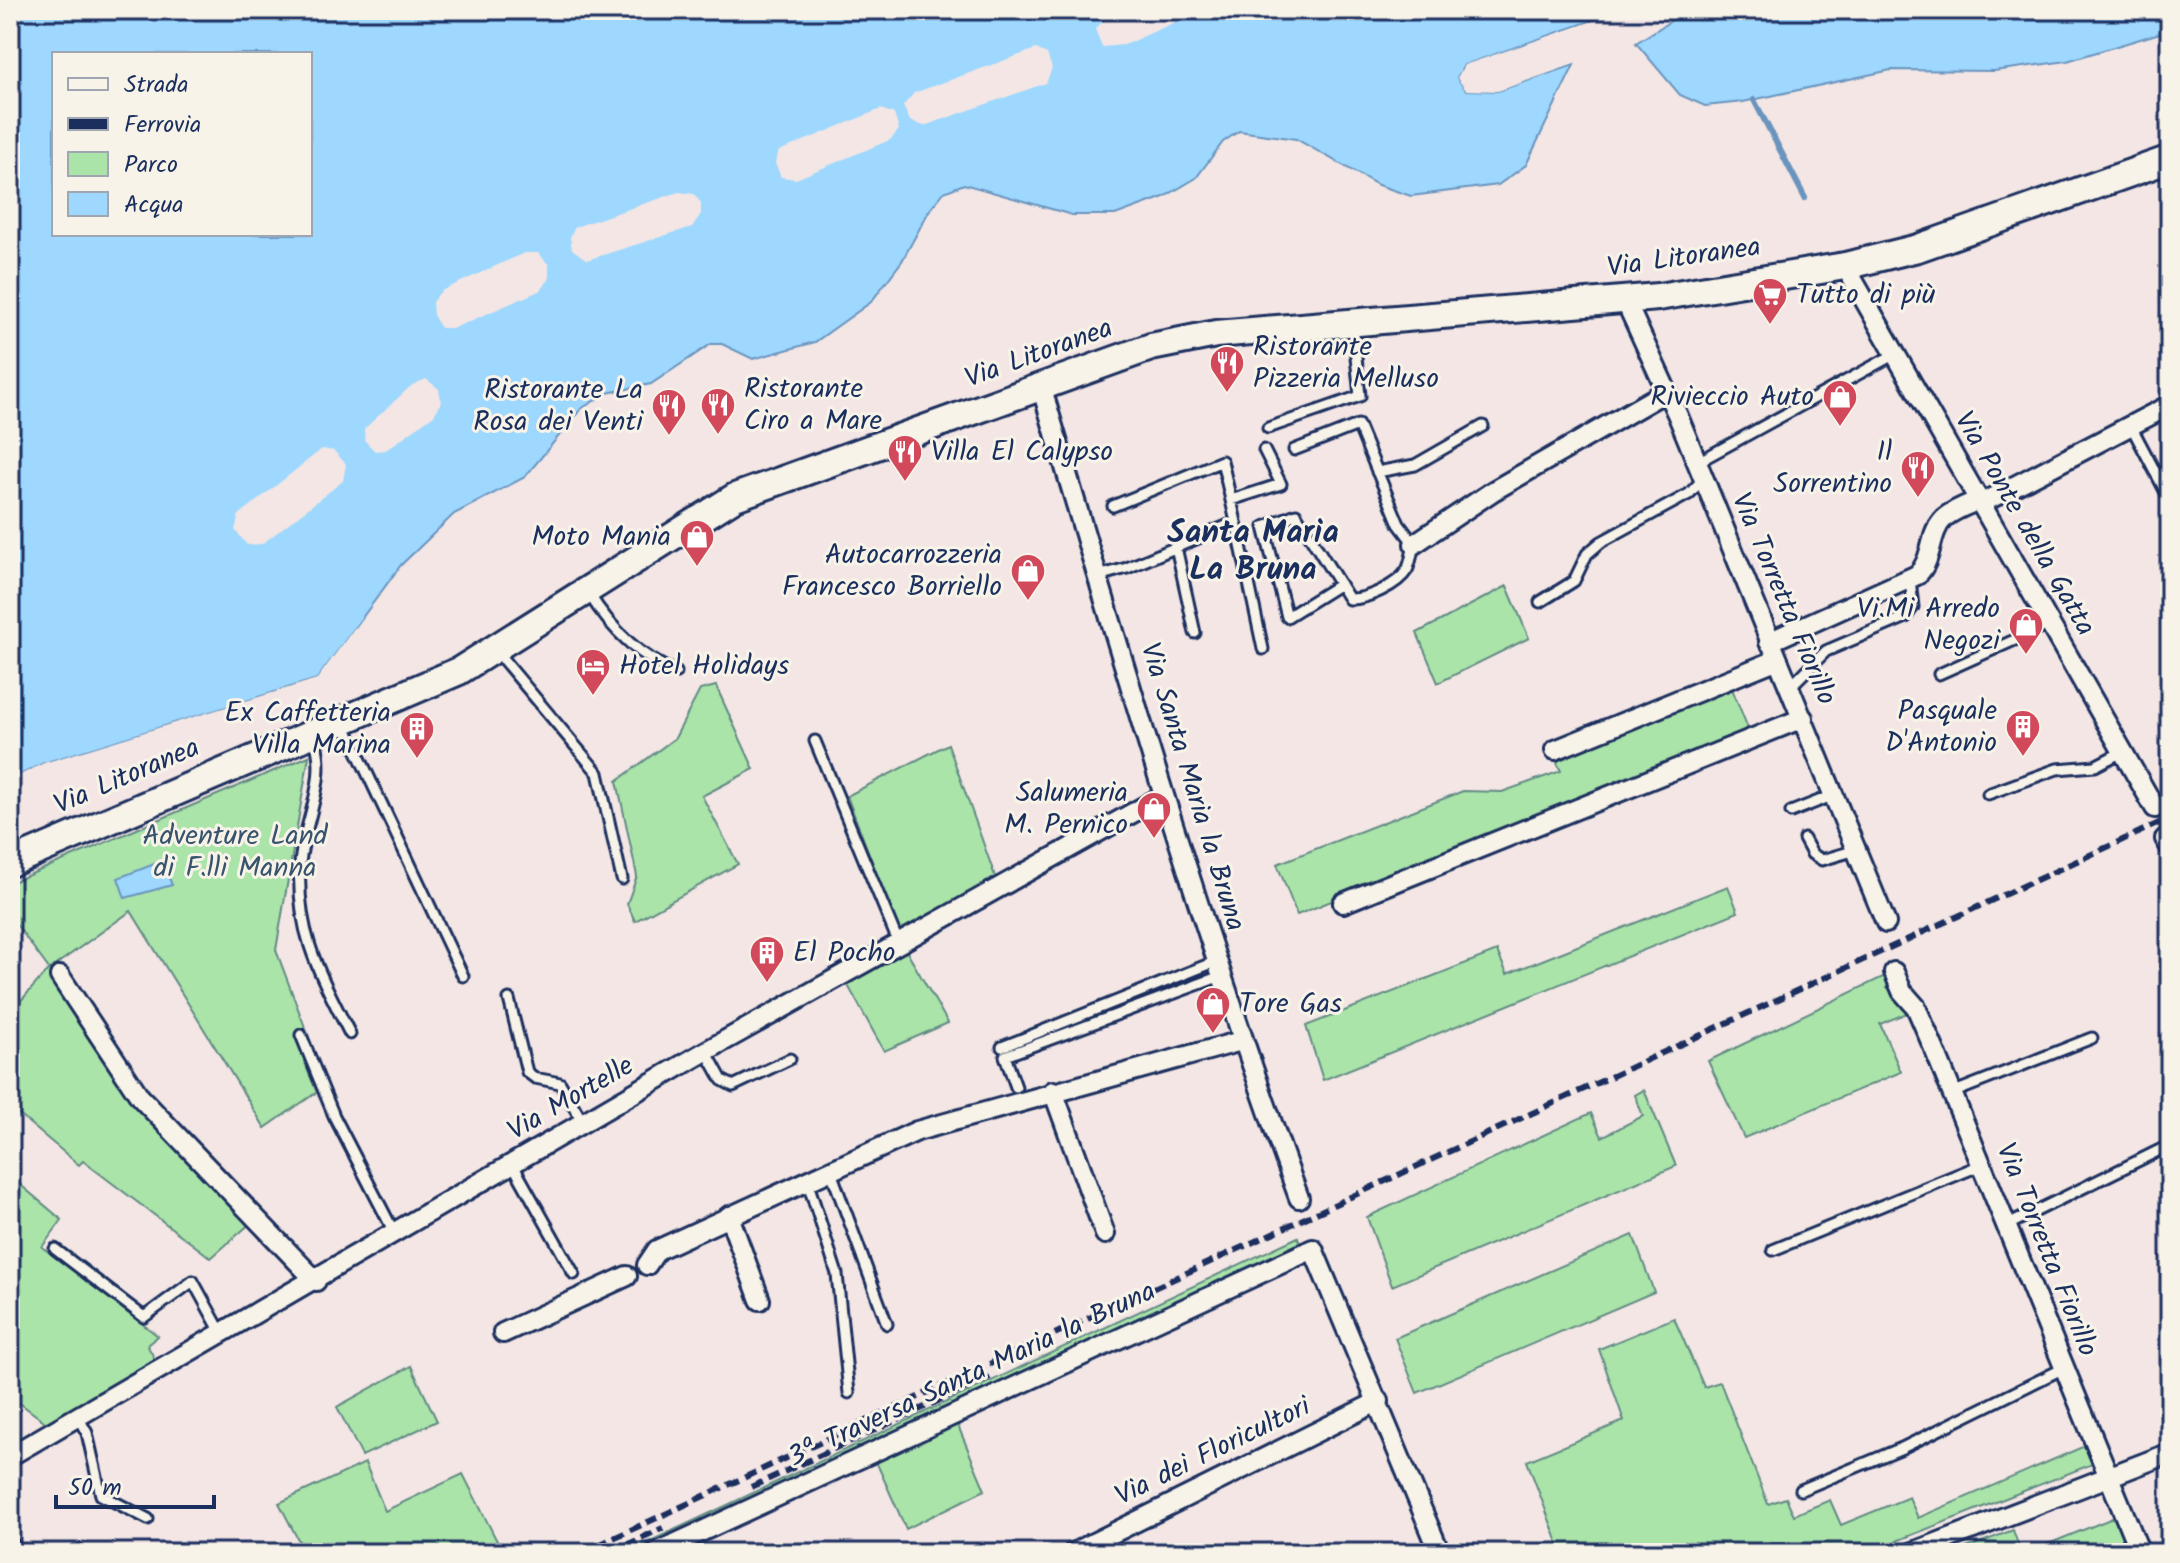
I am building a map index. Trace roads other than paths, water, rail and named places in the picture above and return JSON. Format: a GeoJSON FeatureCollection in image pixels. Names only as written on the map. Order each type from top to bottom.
{"type":"FeatureCollection","features":[{"type":"Feature","properties":{"kind":"street","name":"Via Litoranea"},"geometry":{"type":"LineString","coordinates":[[10,863],[459,671],[496,651],[735,497],[1042,389],[1151,347],[1189,338],[1625,300],[1845,266],[1918,248],[2170,159]]}},
{"type":"Feature","properties":{"kind":"street","name":"Via Ponte della Gatta"},"geometry":{"type":"LineString","coordinates":[[1845,266],[2155,808]]}},
{"type":"Feature","properties":{"kind":"street","name":"Via Torretta Fiorillo"},"geometry":{"type":"LineString","coordinates":[[1625,300],[1700,471],[1886,923]]}},
{"type":"Feature","properties":{"kind":"street","name":"Via Santa Maria la Bruna"},"geometry":{"type":"LineString","coordinates":[[1042,389],[1163,796],[1241,1041],[1299,1198]]}},
{"type":"Feature","properties":{"kind":"street"},"geometry":{"type":"LineString","coordinates":[[1414,544],[1493,491],[1665,392]]}},
{"type":"Feature","properties":{"kind":"street"},"geometry":{"type":"LineString","coordinates":[[1769,642],[1910,579],[1930,558],[1937,527],[1946,515],[1980,502],[2170,405]]}},
{"type":"Feature","properties":{"kind":"street"},"geometry":{"type":"LineString","coordinates":[[1555,750],[1776,660]]}},
{"type":"Feature","properties":{"kind":"street"},"geometry":{"type":"LineString","coordinates":[[1343,903],[1803,718]]}},
{"type":"Feature","properties":{"kind":"street","name":"Via Mortelle"},"geometry":{"type":"LineString","coordinates":[[10,1456],[316,1281],[706,1051],[1163,796]]}},
{"type":"Feature","properties":{"kind":"street","name":"Via Torretta Fiorillo"},"geometry":{"type":"LineString","coordinates":[[1894,972],[1902,991],[1916,1007],[2140,1553]]}},
{"type":"Feature","properties":{"kind":"street"},"geometry":{"type":"LineString","coordinates":[[60,976],[140,1097],[316,1281]]}},
{"type":"Feature","properties":{"kind":"street"},"geometry":{"type":"LineString","coordinates":[[647,1265],[657,1250],[917,1131],[1241,1041]]}},
{"type":"Feature","properties":{"kind":"street"},"geometry":{"type":"LineString","coordinates":[[1053,1091],[1105,1234]]}},
{"type":"Feature","properties":{"kind":"street"},"geometry":{"type":"LineString","coordinates":[[729,1216],[760,1300]]}},
{"type":"Feature","properties":{"kind":"street","name":"3ª Traversa Santa Maria la Bruna"},"geometry":{"type":"LineString","coordinates":[[655,1553],[1313,1249],[1379,1401]]}},
{"type":"Feature","properties":{"kind":"street"},"geometry":{"type":"LineString","coordinates":[[503,1333],[627,1276]]}},
{"type":"Feature","properties":{"kind":"street"},"geometry":{"type":"LineString","coordinates":[[1379,1401],[1440,1553]]}},
{"type":"Feature","properties":{"kind":"street","name":"Via dei Floricultori"},"geometry":{"type":"LineString","coordinates":[[1073,1553],[1379,1401]]}},
{"type":"Feature","properties":{"kind":"street"},"geometry":{"type":"LineString","coordinates":[[1911,1553],[2170,1453]]}},
{"type":"Feature","properties":{"kind":"lane"},"geometry":{"type":"LineString","coordinates":[[1268,428],[1360,396],[1352,323]]}},
{"type":"Feature","properties":{"kind":"lane"},"geometry":{"type":"LineString","coordinates":[[1540,602],[1574,581],[1587,554],[1601,542],[1689,494],[1700,471],[1895,354]]}},
{"type":"Feature","properties":{"kind":"lane"},"geometry":{"type":"LineString","coordinates":[[2130,424],[2170,500]]}},
{"type":"Feature","properties":{"kind":"lane"},"geometry":{"type":"LineString","coordinates":[[1294,450],[1358,425],[1399,524],[1414,544],[1408,568],[1401,577],[1361,600],[1349,599],[1340,584],[1296,514],[1264,527],[1287,617],[1340,584]]}},
{"type":"Feature","properties":{"kind":"lane"},"geometry":{"type":"LineString","coordinates":[[1377,472],[1415,465],[1483,426]]}},
{"type":"Feature","properties":{"kind":"lane"},"geometry":{"type":"LineString","coordinates":[[1231,500],[1281,484],[1264,450]]}},
{"type":"Feature","properties":{"kind":"lane"},"geometry":{"type":"LineString","coordinates":[[1113,506],[1222,461],[1263,649]]}},
{"type":"Feature","properties":{"kind":"lane"},"geometry":{"type":"LineString","coordinates":[[1097,576],[1236,522]]}},
{"type":"Feature","properties":{"kind":"lane"},"geometry":{"type":"LineString","coordinates":[[1176,547],[1195,633]]}},
{"type":"Feature","properties":{"kind":"lane"},"geometry":{"type":"LineString","coordinates":[[1789,688],[1826,651],[1906,617],[1913,607],[1910,579]]}},
{"type":"Feature","properties":{"kind":"lane"},"geometry":{"type":"LineString","coordinates":[[588,591],[619,634],[658,665],[676,672]]}},
{"type":"Feature","properties":{"kind":"lane"},"geometry":{"type":"LineString","coordinates":[[1939,674],[2048,625]]}},
{"type":"Feature","properties":{"kind":"lane"},"geometry":{"type":"LineString","coordinates":[[496,651],[598,773],[622,879]]}},
{"type":"Feature","properties":{"kind":"lane"},"geometry":{"type":"LineString","coordinates":[[342,721],[463,976]]}},
{"type":"Feature","properties":{"kind":"lane"},"geometry":{"type":"LineString","coordinates":[[312,733],[320,761],[300,861],[300,903],[310,952],[350,1034]]}},
{"type":"Feature","properties":{"kind":"lane"},"geometry":{"type":"LineString","coordinates":[[815,741],[899,944]]}},
{"type":"Feature","properties":{"kind":"lane"},"geometry":{"type":"LineString","coordinates":[[1988,794],[2057,769],[2095,766],[2122,752]]}},
{"type":"Feature","properties":{"kind":"lane"},"geometry":{"type":"LineString","coordinates":[[1791,812],[1834,795]]}},
{"type":"Feature","properties":{"kind":"lane"},"geometry":{"type":"LineString","coordinates":[[1804,839],[1812,854],[1822,860],[1856,850]]}},
{"type":"Feature","properties":{"kind":"lane"},"geometry":{"type":"LineString","coordinates":[[1002,1047],[1219,968]]}},
{"type":"Feature","properties":{"kind":"lane"},"geometry":{"type":"LineString","coordinates":[[1016,1087],[1005,1056],[1219,968]]}},
{"type":"Feature","properties":{"kind":"lane"},"geometry":{"type":"LineString","coordinates":[[509,999],[527,1072],[535,1078],[560,1083],[584,1124]]}},
{"type":"Feature","properties":{"kind":"lane"},"geometry":{"type":"LineString","coordinates":[[301,1035],[334,1116],[395,1234]]}},
{"type":"Feature","properties":{"kind":"lane"},"geometry":{"type":"LineString","coordinates":[[1952,1093],[2092,1038]]}},
{"type":"Feature","properties":{"kind":"lane"},"geometry":{"type":"LineString","coordinates":[[706,1051],[722,1080],[733,1086],[790,1059]]}},
{"type":"Feature","properties":{"kind":"lane"},"geometry":{"type":"LineString","coordinates":[[2006,1226],[2170,1145]]}},
{"type":"Feature","properties":{"kind":"lane"},"geometry":{"type":"LineString","coordinates":[[513,1165],[574,1274]]}},
{"type":"Feature","properties":{"kind":"lane"},"geometry":{"type":"LineString","coordinates":[[1773,1250],[1981,1165]]}},
{"type":"Feature","properties":{"kind":"lane"},"geometry":{"type":"LineString","coordinates":[[830,1169],[887,1324]]}},
{"type":"Feature","properties":{"kind":"lane"},"geometry":{"type":"LineString","coordinates":[[807,1180],[837,1274],[849,1393]]}},
{"type":"Feature","properties":{"kind":"lane"},"geometry":{"type":"LineString","coordinates":[[55,1249],[144,1317],[193,1281],[222,1335]]}},
{"type":"Feature","properties":{"kind":"lane"},"geometry":{"type":"LineString","coordinates":[[1801,1490],[1902,1448],[2064,1368]]}},
{"type":"Feature","properties":{"kind":"lane"},"geometry":{"type":"LineString","coordinates":[[78,1417],[87,1433],[101,1495],[148,1519]]}},
{"type":"Feature","properties":{"kind":"lane"},"geometry":{"type":"LineString","coordinates":[[10,1538],[19,1553]]}},
{"type":"Feature","properties":{"kind":"water"},"geometry":{"type":"Polygon","coordinates":[[[10,10],[1622,10],[1464,65],[1457,78],[1466,90],[1498,91],[1574,65],[1526,165],[1498,185],[1411,196],[1378,185],[1296,139],[1239,131],[1223,142],[1196,178],[1164,197],[1115,215],[1072,215],[964,184],[944,192],[929,211],[902,261],[871,302],[815,342],[753,359],[722,344],[711,344],[651,384],[607,393],[581,409],[525,477],[454,514],[401,565],[317,679],[44,763],[10,780],[10,10]]]}},
{"type":"Feature","properties":{"kind":"water"},"geometry":{"type":"Polygon","coordinates":[[[1688,10],[2170,10],[2170,30],[2067,61],[1994,71],[1891,70],[1743,102],[1705,106],[1680,95],[1636,43],[1688,10]]]}},
{"type":"Feature","properties":{"kind":"water"},"geometry":{"type":"Polygon","coordinates":[[[162,861],[172,885],[125,898],[118,878],[162,861]]]}},
{"type":"Feature","properties":{"kind":"waterway"},"geometry":{"type":"LineString","coordinates":[[1754,100],[1805,198]]}},
{"type":"Feature","properties":{"kind":"railway"},"geometry":{"type":"LineString","coordinates":[[581,1553],[2170,818]]}},
{"type":"Feature","properties":{"kind":"railway"},"geometry":{"type":"LineString","coordinates":[[751,1487],[990,1377]]}},
{"type":"Feature","properties":{"kind":"railway"},"geometry":{"type":"LineString","coordinates":[[609,1553],[663,1528]]}},
{"type":"Feature","properties":{"kind":"place","name":"Tutto di più"},"geometry":{"type":"Point","coordinates":[1770,326]}},
{"type":"Feature","properties":{"kind":"place","name":"Ristorante Pizzeria Melluso"},"geometry":{"type":"Point","coordinates":[1227,394]}},
{"type":"Feature","properties":{"kind":"place","name":"Rivieccio Auto"},"geometry":{"type":"Point","coordinates":[1840,428]}},
{"type":"Feature","properties":{"kind":"place","name":"Ristorante Ciro a Mare"},"geometry":{"type":"Point","coordinates":[718,436]}},
{"type":"Feature","properties":{"kind":"place","name":"Ristorante La Rosa dei Venti"},"geometry":{"type":"Point","coordinates":[669,437]}},
{"type":"Feature","properties":{"kind":"place","name":"Villa El Calypso"},"geometry":{"type":"Point","coordinates":[905,483]}},
{"type":"Feature","properties":{"kind":"place","name":"Il Sorrentino"},"geometry":{"type":"Point","coordinates":[1918,499]}},
{"type":"Feature","properties":{"kind":"place","name":"Moto Mania"},"geometry":{"type":"Point","coordinates":[697,568]}},
{"type":"Feature","properties":{"kind":"place","name":"Autocarrozzeria Francesco Borriello"},"geometry":{"type":"Point","coordinates":[1028,602]}},
{"type":"Feature","properties":{"kind":"place","name":"Vi.Mi Arredo Negozi"},"geometry":{"type":"Point","coordinates":[2026,656]}},
{"type":"Feature","properties":{"kind":"place","name":"Hotel Holidays"},"geometry":{"type":"Point","coordinates":[593,697]}},
{"type":"Feature","properties":{"kind":"place","name":"Pasquale D'Antonio"},"geometry":{"type":"Point","coordinates":[2023,758]}},
{"type":"Feature","properties":{"kind":"place","name":"Ex Caffetteria Villa Marina"},"geometry":{"type":"Point","coordinates":[417,760]}},
{"type":"Feature","properties":{"kind":"place","name":"Salumeria M. Pernico"},"geometry":{"type":"Point","coordinates":[1154,840]}},
{"type":"Feature","properties":{"kind":"place","name":"El Pocho"},"geometry":{"type":"Point","coordinates":[767,984]}},
{"type":"Feature","properties":{"kind":"place","name":"Tore Gas"},"geometry":{"type":"Point","coordinates":[1213,1035]}},
{"type":"Feature","properties":{"kind":"district","name":"Santa Maria La Bruna"},"geometry":{"type":"Point","coordinates":[1253,552]}},
{"type":"Feature","properties":{"kind":"park label","name":"Adventure Land di F.lli Manna"},"geometry":{"type":"Point","coordinates":[235,852]}}]}
